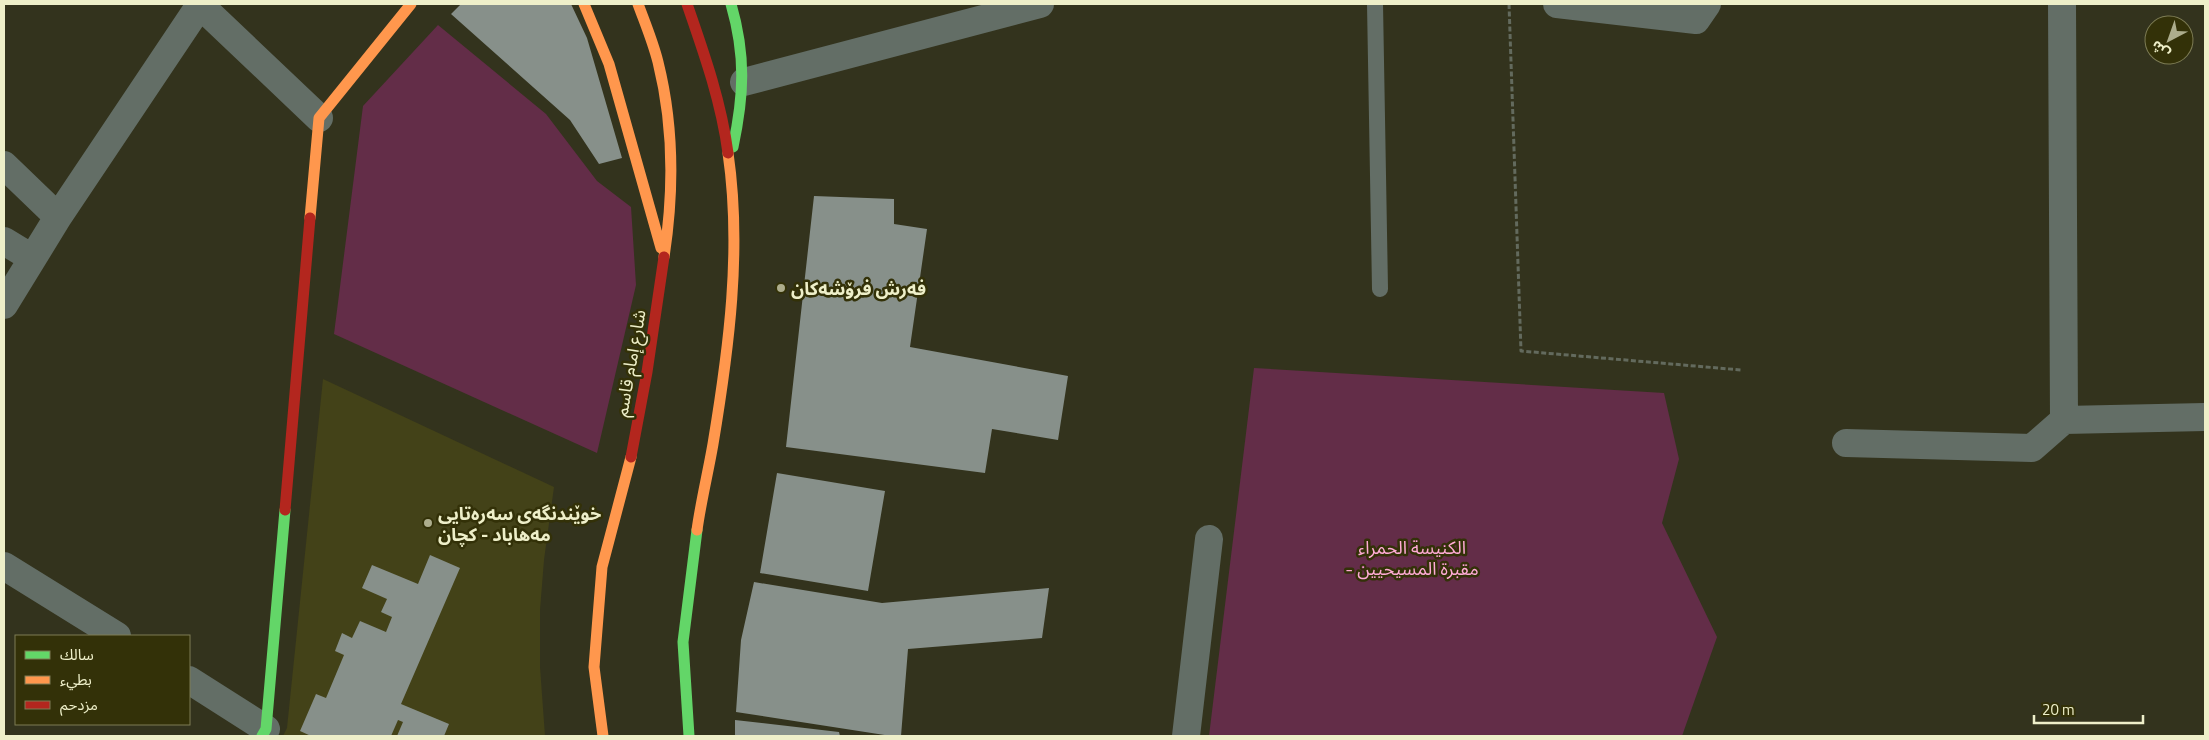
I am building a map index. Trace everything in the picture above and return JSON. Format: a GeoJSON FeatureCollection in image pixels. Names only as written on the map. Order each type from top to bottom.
{"type":"FeatureCollection","features":[{"type":"Feature","properties":{"kind":"main road"},"geometry":{"type":"LineString","coordinates":[[264,732],[319,118],[411,4]]}},
{"type":"Feature","properties":{"kind":"main road","name":"شارع إمام قاسم"},"geometry":{"type":"LineString","coordinates":[[584,4],[609,64],[665,263],[630,463],[602,567],[594,667],[603,736]]}},
{"type":"Feature","properties":{"kind":"main road"},"geometry":{"type":"LineString","coordinates":[[638,4],[658,61],[666,103],[670,142],[670,220],[665,263]]}},
{"type":"Feature","properties":{"kind":"main road"},"geometry":{"type":"LineString","coordinates":[[687,4],[716,89],[724,122],[734,192],[733,297],[713,444],[689,582],[684,642],[689,736]]}},
{"type":"Feature","properties":{"kind":"main road"},"geometry":{"type":"LineString","coordinates":[[730,162],[742,106],[744,82],[740,39],[731,4]]}},
{"type":"Feature","properties":{"kind":"street"},"geometry":{"type":"LineString","coordinates":[[4,305],[58,217],[200,4],[319,118]]}},
{"type":"Feature","properties":{"kind":"street"},"geometry":{"type":"LineString","coordinates":[[744,82],[1040,4]]}},
{"type":"Feature","properties":{"kind":"street"},"geometry":{"type":"LineString","coordinates":[[1557,4],[1696,20],[1707,4]]}},
{"type":"Feature","properties":{"kind":"street"},"geometry":{"type":"LineString","coordinates":[[2062,4],[2064,420]]}},
{"type":"Feature","properties":{"kind":"street"},"geometry":{"type":"LineString","coordinates":[[4,164],[58,217]]}},
{"type":"Feature","properties":{"kind":"street"},"geometry":{"type":"LineString","coordinates":[[4,240],[32,258]]}},
{"type":"Feature","properties":{"kind":"street"},"geometry":{"type":"LineString","coordinates":[[1846,443],[2032,448],[2064,420],[2205,417]]}},
{"type":"Feature","properties":{"kind":"street"},"geometry":{"type":"LineString","coordinates":[[1186,736],[1209,539]]}},
{"type":"Feature","properties":{"kind":"street"},"geometry":{"type":"LineString","coordinates":[[4,566],[116,635]]}},
{"type":"Feature","properties":{"kind":"street"},"geometry":{"type":"LineString","coordinates":[[190,681],[264,732]]}},
{"type":"Feature","properties":{"kind":"lane"},"geometry":{"type":"LineString","coordinates":[[1375,4],[1380,289]]}},
{"type":"Feature","properties":{"kind":"path"},"geometry":{"type":"LineString","coordinates":[[1509,4],[1521,351],[1741,370]]}},
{"type":"Feature","properties":{"kind":"shaded area","name":"خوێندنگەی سەرەتایی مەهاباد - کچان"},"geometry":{"type":"Polygon","coordinates":[[[323,379],[554,487],[544,560],[540,610],[540,667],[545,736],[283,736],[287,728],[323,379]]]}},
{"type":"Feature","properties":{"kind":"green space"},"geometry":{"type":"Polygon","coordinates":[[[438,25],[546,114],[597,181],[631,207],[636,285],[597,453],[334,334],[363,106],[438,25]]]}},
{"type":"Feature","properties":{"kind":"green space","name":"الكنيسة الحمراء - مقبرة المسيحيين"},"geometry":{"type":"Polygon","coordinates":[[[1254,368],[1664,393],[1679,459],[1662,523],[1717,637],[1682,736],[1209,736],[1254,368]]]}},
{"type":"Feature","properties":{"kind":"building"},"geometry":{"type":"Polygon","coordinates":[[[461,4],[571,4],[587,38],[622,158],[599,164],[570,120],[451,14],[461,4]]]}},
{"type":"Feature","properties":{"kind":"building"},"geometry":{"type":"Polygon","coordinates":[[[814,196],[894,199],[894,224],[927,229],[910,347],[1068,376],[1058,440],[992,429],[985,473],[786,447],[814,196]]]}},
{"type":"Feature","properties":{"kind":"building"},"geometry":{"type":"Polygon","coordinates":[[[777,473],[885,491],[868,591],[760,573],[777,473]]]}},
{"type":"Feature","properties":{"kind":"building"},"geometry":{"type":"Polygon","coordinates":[[[430,555],[460,568],[401,704],[449,724],[444,736],[397,736],[403,722],[398,720],[391,736],[311,736],[300,731],[316,694],[326,698],[344,655],[335,651],[342,633],[352,638],[360,621],[386,632],[392,617],[381,612],[387,599],[362,588],[372,565],[418,584],[430,555]]]}},
{"type":"Feature","properties":{"kind":"building"},"geometry":{"type":"Polygon","coordinates":[[[754,582],[882,603],[1049,588],[1042,638],[908,649],[901,736],[891,736],[736,712],[741,640],[754,582]]]}},
{"type":"Feature","properties":{"kind":"building"},"geometry":{"type":"Polygon","coordinates":[[[735,720],[839,732],[840,736],[735,736],[735,720]]]}},
{"type":"Feature","properties":{"kind":"traffic: fast"},"geometry":{"type":"LineString","coordinates":[[731,4],[739,41],[742,75],[737,128],[733,147]]}},
{"type":"Feature","properties":{"kind":"traffic: fast"},"geometry":{"type":"LineString","coordinates":[[262,736],[266,729],[285,510]]}},
{"type":"Feature","properties":{"kind":"traffic: fast"},"geometry":{"type":"LineString","coordinates":[[689,736],[683,642],[697,530]]}},
{"type":"Feature","properties":{"kind":"traffic: slow"},"geometry":{"type":"LineString","coordinates":[[310,218],[319,118],[411,4]]}},
{"type":"Feature","properties":{"kind":"traffic: slow"},"geometry":{"type":"LineString","coordinates":[[584,4],[609,64],[661,248]]}},
{"type":"Feature","properties":{"kind":"traffic: slow"},"geometry":{"type":"LineString","coordinates":[[638,4],[656,55],[663,86],[670,135],[670,208],[664,257]]}},
{"type":"Feature","properties":{"kind":"traffic: slow"},"geometry":{"type":"LineString","coordinates":[[697,530],[719,408],[732,298],[734,225],[728,153]]}},
{"type":"Feature","properties":{"kind":"traffic: slow"},"geometry":{"type":"LineString","coordinates":[[603,736],[594,667],[602,567],[631,457]]}},
{"type":"Feature","properties":{"kind":"traffic: jam"},"geometry":{"type":"LineString","coordinates":[[687,4],[706,59],[728,153]]}},
{"type":"Feature","properties":{"kind":"traffic: jam"},"geometry":{"type":"LineString","coordinates":[[285,510],[310,218]]}},
{"type":"Feature","properties":{"kind":"traffic: jam"},"geometry":{"type":"LineString","coordinates":[[631,457],[647,372],[664,257]]}},
{"type":"Feature","properties":{"kind":"place","name":"فەرش فرۆشەکان"},"geometry":{"type":"Point","coordinates":[781,288]}},
{"type":"Feature","properties":{"kind":"place","name":"خوێندنگەی سەرەتایی مەهاباد - کچان"},"geometry":{"type":"Point","coordinates":[428,523]}}]}
